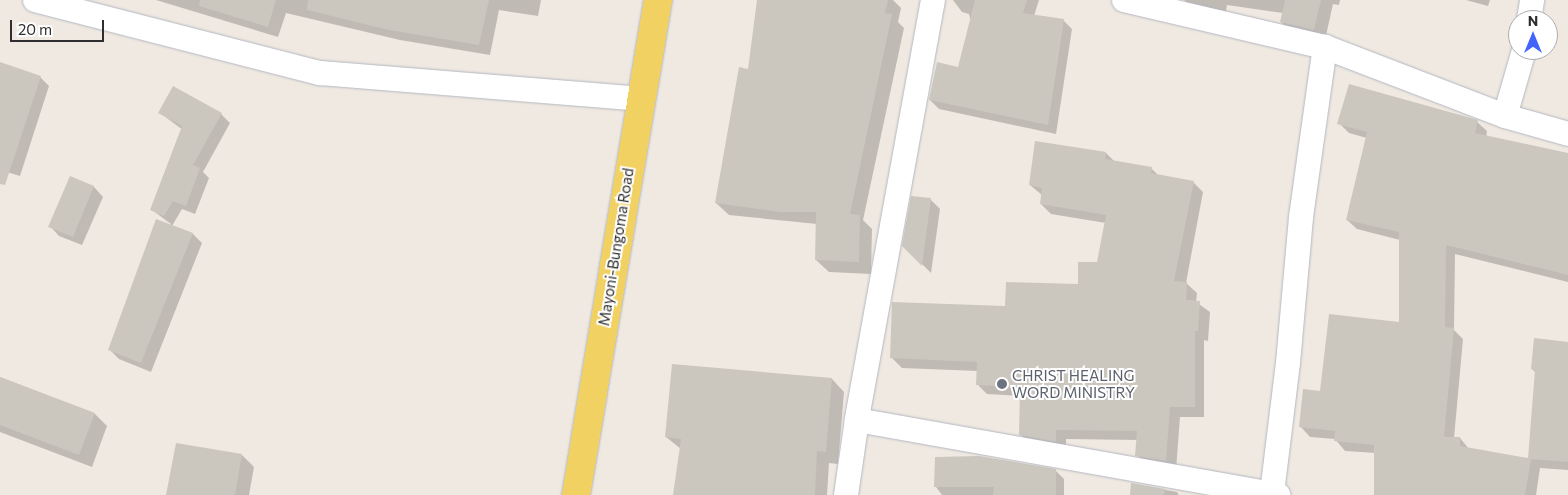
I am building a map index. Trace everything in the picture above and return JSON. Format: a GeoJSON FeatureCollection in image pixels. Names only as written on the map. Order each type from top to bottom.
{"type":"FeatureCollection","features":[{"type":"Feature","properties":{"kind":"main road","name":"Mayoni-Bungoma Road"},"geometry":{"type":"LineString","coordinates":[[576,495],[640,99],[658,0]]}},
{"type":"Feature","properties":{"kind":"street"},"geometry":{"type":"LineString","coordinates":[[34,0],[320,73],[640,99]]}},
{"type":"Feature","properties":{"kind":"street"},"geometry":{"type":"LineString","coordinates":[[846,495],[933,0]]}},
{"type":"Feature","properties":{"kind":"street"},"geometry":{"type":"LineString","coordinates":[[1124,0],[1325,47],[1506,116],[1568,134]]}},
{"type":"Feature","properties":{"kind":"street"},"geometry":{"type":"LineString","coordinates":[[858,420],[1275,494],[1301,217],[1325,47]]}},
{"type":"Feature","properties":{"kind":"street"},"geometry":{"type":"LineString","coordinates":[[1506,116],[1521,60]]}},
{"type":"Feature","properties":{"kind":"building"},"geometry":{"type":"Polygon","coordinates":[[[200,0],[276,0],[268,27],[199,6],[200,0]]]}},
{"type":"Feature","properties":{"kind":"building"},"geometry":{"type":"Polygon","coordinates":[[[308,0],[489,0],[479,45],[389,30],[307,10],[308,0]]]}},
{"type":"Feature","properties":{"kind":"building"},"geometry":{"type":"Polygon","coordinates":[[[757,0],[888,0],[885,13],[892,14],[850,214],[860,215],[859,262],[815,260],[816,212],[780,212],[715,203],[739,67],[748,69],[757,0]]]}},
{"type":"Feature","properties":{"kind":"building"},"geometry":{"type":"Polygon","coordinates":[[[975,0],[1027,0],[1023,13],[1064,19],[1048,125],[929,100],[937,62],[958,67],[975,0]]]}},
{"type":"Feature","properties":{"kind":"building"},"geometry":{"type":"Polygon","coordinates":[[[1285,0],[1321,0],[1314,30],[1280,22],[1285,0]]]}},
{"type":"Feature","properties":{"kind":"building"},"geometry":{"type":"Polygon","coordinates":[[[0,62],[41,76],[5,185],[0,184],[0,62]]]}},
{"type":"Feature","properties":{"kind":"building"},"geometry":{"type":"Polygon","coordinates":[[[1349,84],[1478,120],[1475,133],[1568,153],[1568,275],[1446,245],[1445,327],[1454,328],[1444,437],[1460,437],[1460,446],[1528,458],[1535,370],[1531,369],[1534,338],[1568,342],[1568,462],[1531,459],[1525,495],[1374,495],[1374,445],[1334,441],[1335,431],[1299,427],[1303,389],[1320,391],[1329,314],[1399,322],[1399,232],[1346,220],[1367,132],[1337,124],[1349,84]]]}},
{"type":"Feature","properties":{"kind":"building"},"geometry":{"type":"Polygon","coordinates":[[[173,86],[222,113],[193,165],[200,168],[186,206],[173,201],[164,216],[150,210],[182,126],[158,113],[173,86]]]}},
{"type":"Feature","properties":{"kind":"building"},"geometry":{"type":"Polygon","coordinates":[[[1035,141],[1106,152],[1105,159],[1152,167],[1151,173],[1194,181],[1174,281],[1187,282],[1186,300],[1200,301],[1198,331],[1195,331],[1195,407],[1170,407],[1166,461],[1135,456],[1137,431],[1056,430],[1056,442],[1019,435],[1020,387],[976,385],[977,362],[890,358],[892,302],[1005,306],[1006,282],[1078,284],[1078,262],[1097,262],[1106,215],[1040,204],[1042,188],[1029,185],[1035,141]]]}},
{"type":"Feature","properties":{"kind":"building"},"geometry":{"type":"Polygon","coordinates":[[[70,176],[94,186],[73,237],[48,227],[70,176]]]}},
{"type":"Feature","properties":{"kind":"building"},"geometry":{"type":"Polygon","coordinates":[[[911,196],[931,198],[922,266],[902,246],[911,196]]]}},
{"type":"Feature","properties":{"kind":"building"},"geometry":{"type":"Polygon","coordinates":[[[156,219],[193,233],[141,363],[108,350],[156,219]]]}},
{"type":"Feature","properties":{"kind":"building"},"geometry":{"type":"Polygon","coordinates":[[[672,364],[832,378],[826,452],[817,451],[815,495],[673,495],[681,439],[665,437],[672,364]]]}},
{"type":"Feature","properties":{"kind":"building"},"geometry":{"type":"Polygon","coordinates":[[[0,377],[95,413],[79,455],[0,425],[0,377]]]}},
{"type":"Feature","properties":{"kind":"building"},"geometry":{"type":"Polygon","coordinates":[[[176,443],[242,454],[235,495],[166,495],[176,443]]]}},
{"type":"Feature","properties":{"kind":"building"},"geometry":{"type":"Polygon","coordinates":[[[979,456],[1056,469],[1056,495],[993,495],[994,487],[934,487],[935,457],[979,456]]]}},
{"type":"Feature","properties":{"kind":"building"},"geometry":{"type":"Polygon","coordinates":[[[1131,483],[1165,489],[1164,495],[1130,495],[1131,483]]]}},
{"type":"Feature","properties":{"kind":"place","name":"CHRIST HEALING WORD MINISTRY"},"geometry":{"type":"Point","coordinates":[1002,384]}}]}
